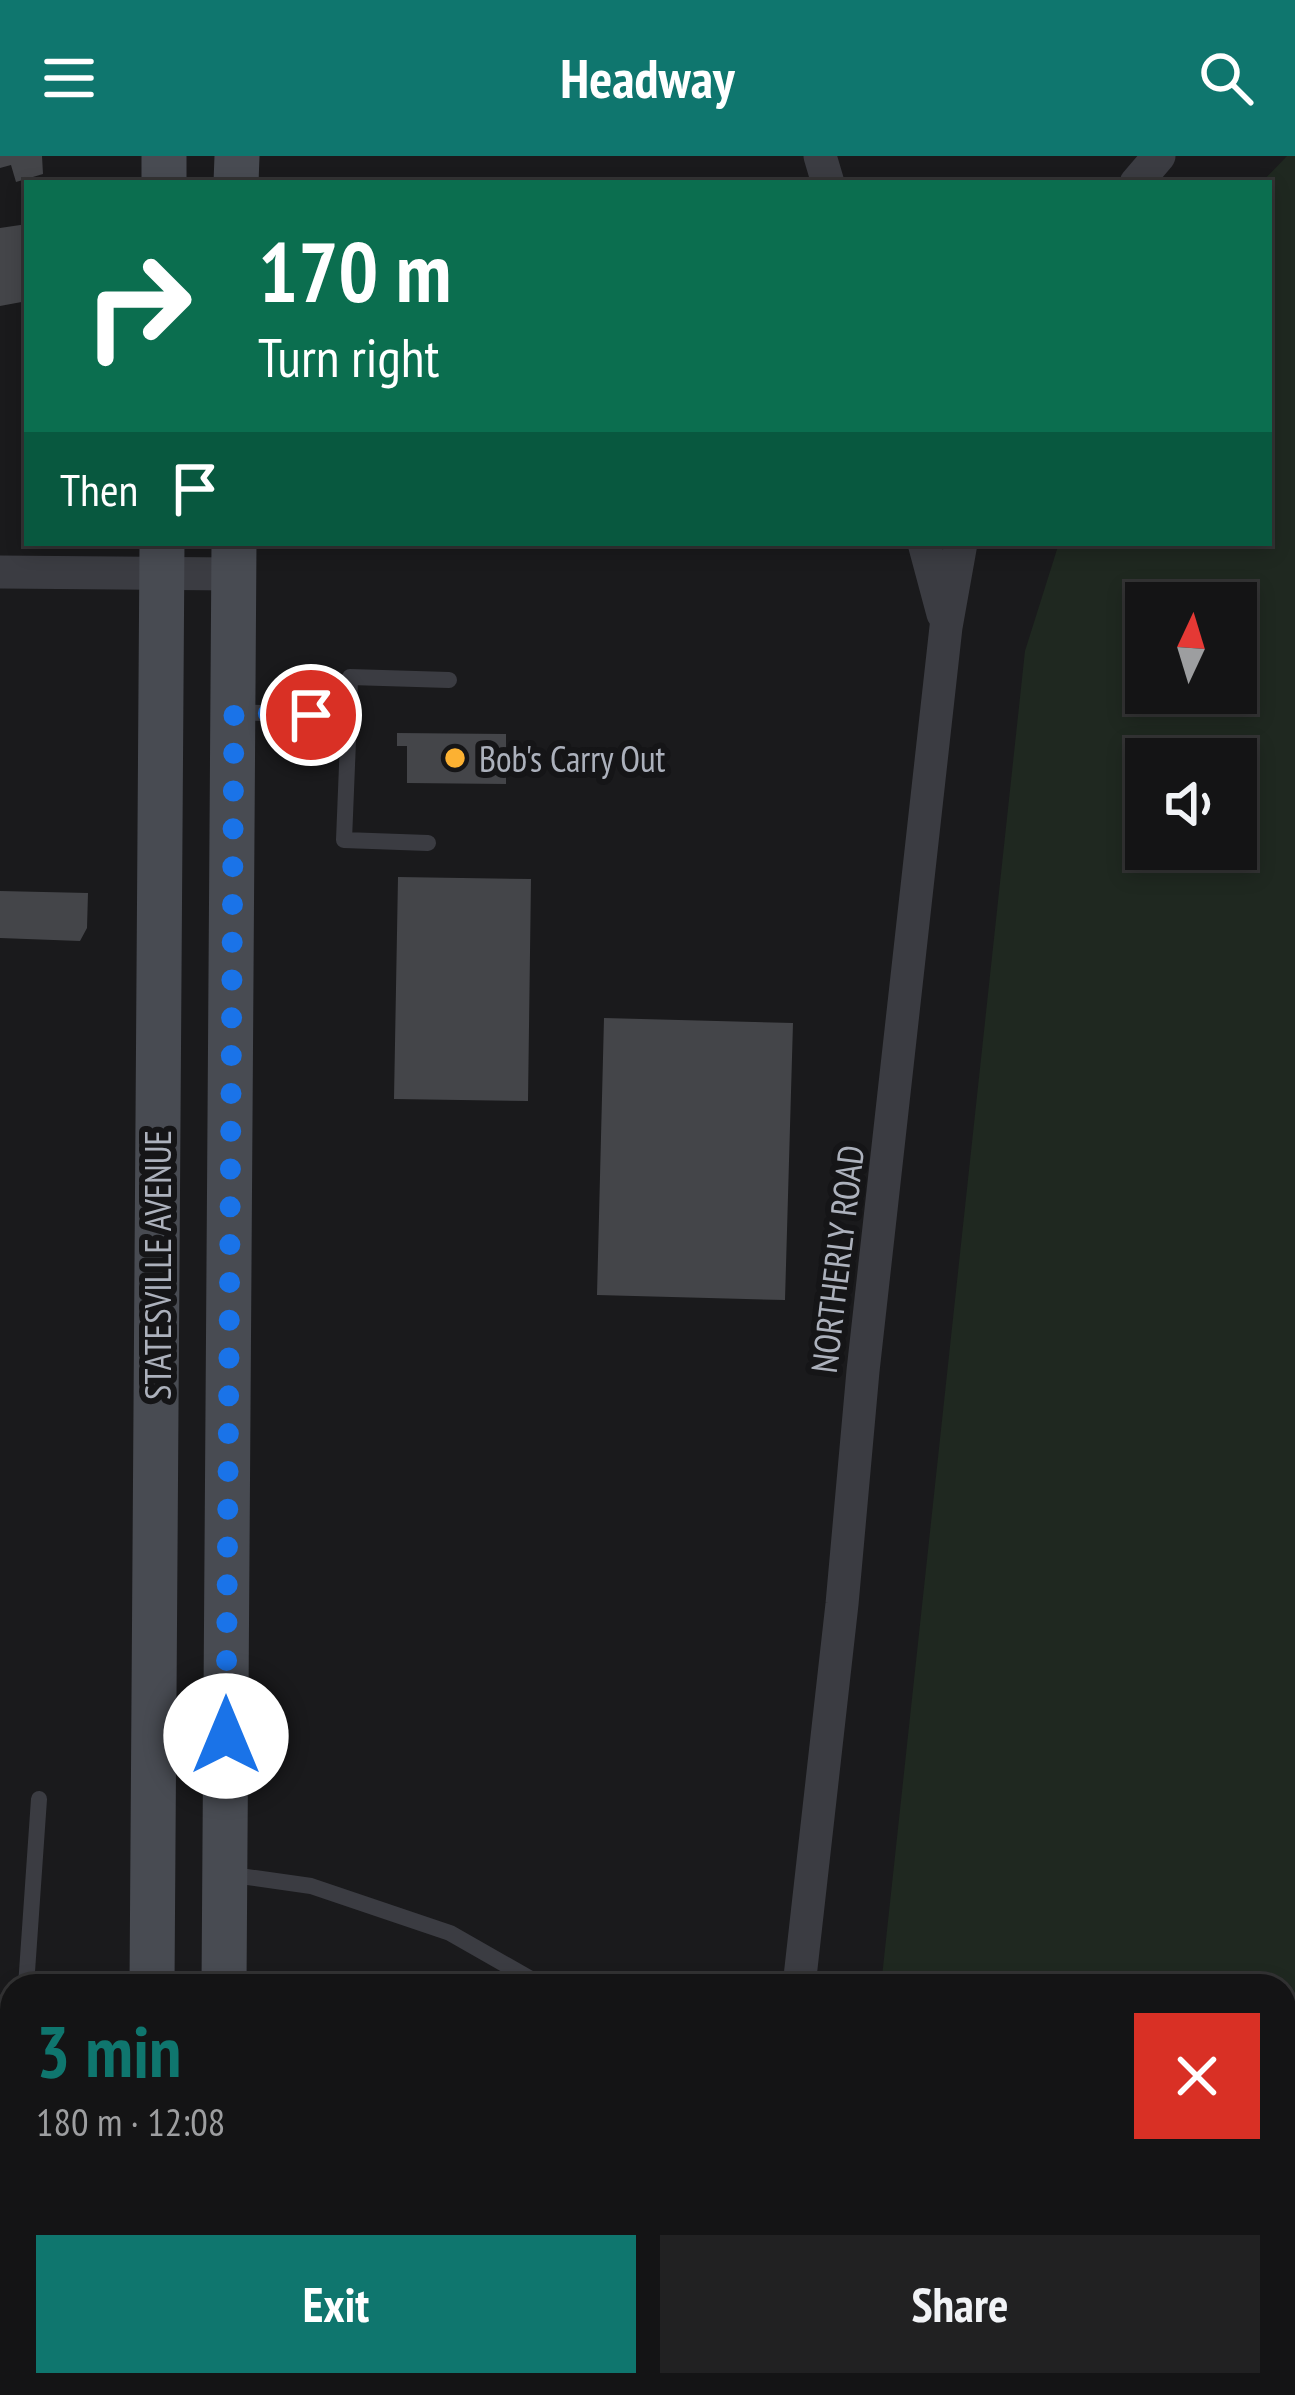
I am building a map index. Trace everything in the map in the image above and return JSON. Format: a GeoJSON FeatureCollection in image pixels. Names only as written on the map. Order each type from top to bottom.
{"type":"FeatureCollection","features":[{"type":"Feature","properties":{"kind":"main road","name":"STATESVILLE AVENUE"},"geometry":{"type":"LineString","coordinates":[[152,1974],[161,558]]}},
{"type":"Feature","properties":{"kind":"main road","name":"STATESVILLE AVENUE"},"geometry":{"type":"LineString","coordinates":[[224,1974],[234,558]]}},
{"type":"Feature","properties":{"kind":"street"},"geometry":{"type":"LineString","coordinates":[[1139,180],[1159,156]]}},
{"type":"Feature","properties":{"kind":"street"},"geometry":{"type":"LineString","coordinates":[[925,546],[946,627]]}},
{"type":"Feature","properties":{"kind":"street","name":"NORTHERLY ROAD"},"geometry":{"type":"LineString","coordinates":[[800,1974],[946,627],[960,546]]}},
{"type":"Feature","properties":{"kind":"street"},"geometry":{"type":"LineString","coordinates":[[0,572],[161,558],[234,558]]}},
{"type":"Feature","properties":{"kind":"lane"},"geometry":{"type":"LineString","coordinates":[[428,843],[344,840],[350,677],[449,680]]}},
{"type":"Feature","properties":{"kind":"lane"},"geometry":{"type":"LineString","coordinates":[[234,712],[349,716]]}},
{"type":"Feature","properties":{"kind":"lane"},"geometry":{"type":"LineString","coordinates":[[27,1974],[39,1799]]}},
{"type":"Feature","properties":{"kind":"lane"},"geometry":{"type":"LineString","coordinates":[[225,1874],[310,1886],[450,1933],[522,1974]]}},
{"type":"Feature","properties":{"kind":"shaded area"},"geometry":{"type":"Polygon","coordinates":[[[1287,156],[1295,156],[1295,1974],[882,1974],[1025,651],[1058,546],[1272,546],[1272,180],[1264,180],[1287,156]]]}},
{"type":"Feature","properties":{"kind":"building"},"geometry":{"type":"Polygon","coordinates":[[[0,156],[42,156],[43,174],[16,182],[11,165],[0,168],[0,156]]]}},
{"type":"Feature","properties":{"kind":"building"},"geometry":{"type":"Polygon","coordinates":[[[24,224],[24,302],[0,306],[0,228],[24,224]]]}},
{"type":"Feature","properties":{"kind":"building"},"geometry":{"type":"Polygon","coordinates":[[[397,733],[506,734],[506,784],[407,783],[407,746],[397,746],[397,733]]]}},
{"type":"Feature","properties":{"kind":"building"},"geometry":{"type":"Polygon","coordinates":[[[398,877],[531,879],[528,1101],[394,1099],[398,877]]]}},
{"type":"Feature","properties":{"kind":"building"},"geometry":{"type":"Polygon","coordinates":[[[0,891],[88,893],[87,928],[80,941],[0,938],[0,891]]]}},
{"type":"Feature","properties":{"kind":"building"},"geometry":{"type":"Polygon","coordinates":[[[604,1018],[793,1023],[785,1300],[597,1295],[604,1018]]]}},
{"type":"Feature","properties":{"kind":"place","name":"Bob's Carry Out"},"geometry":{"type":"Point","coordinates":[455,758]}},
{"type":"Feature","properties":{"kind":"route"},"geometry":{"type":"LineString","coordinates":[[226,1736],[234,712],[311,715]]}}]}
